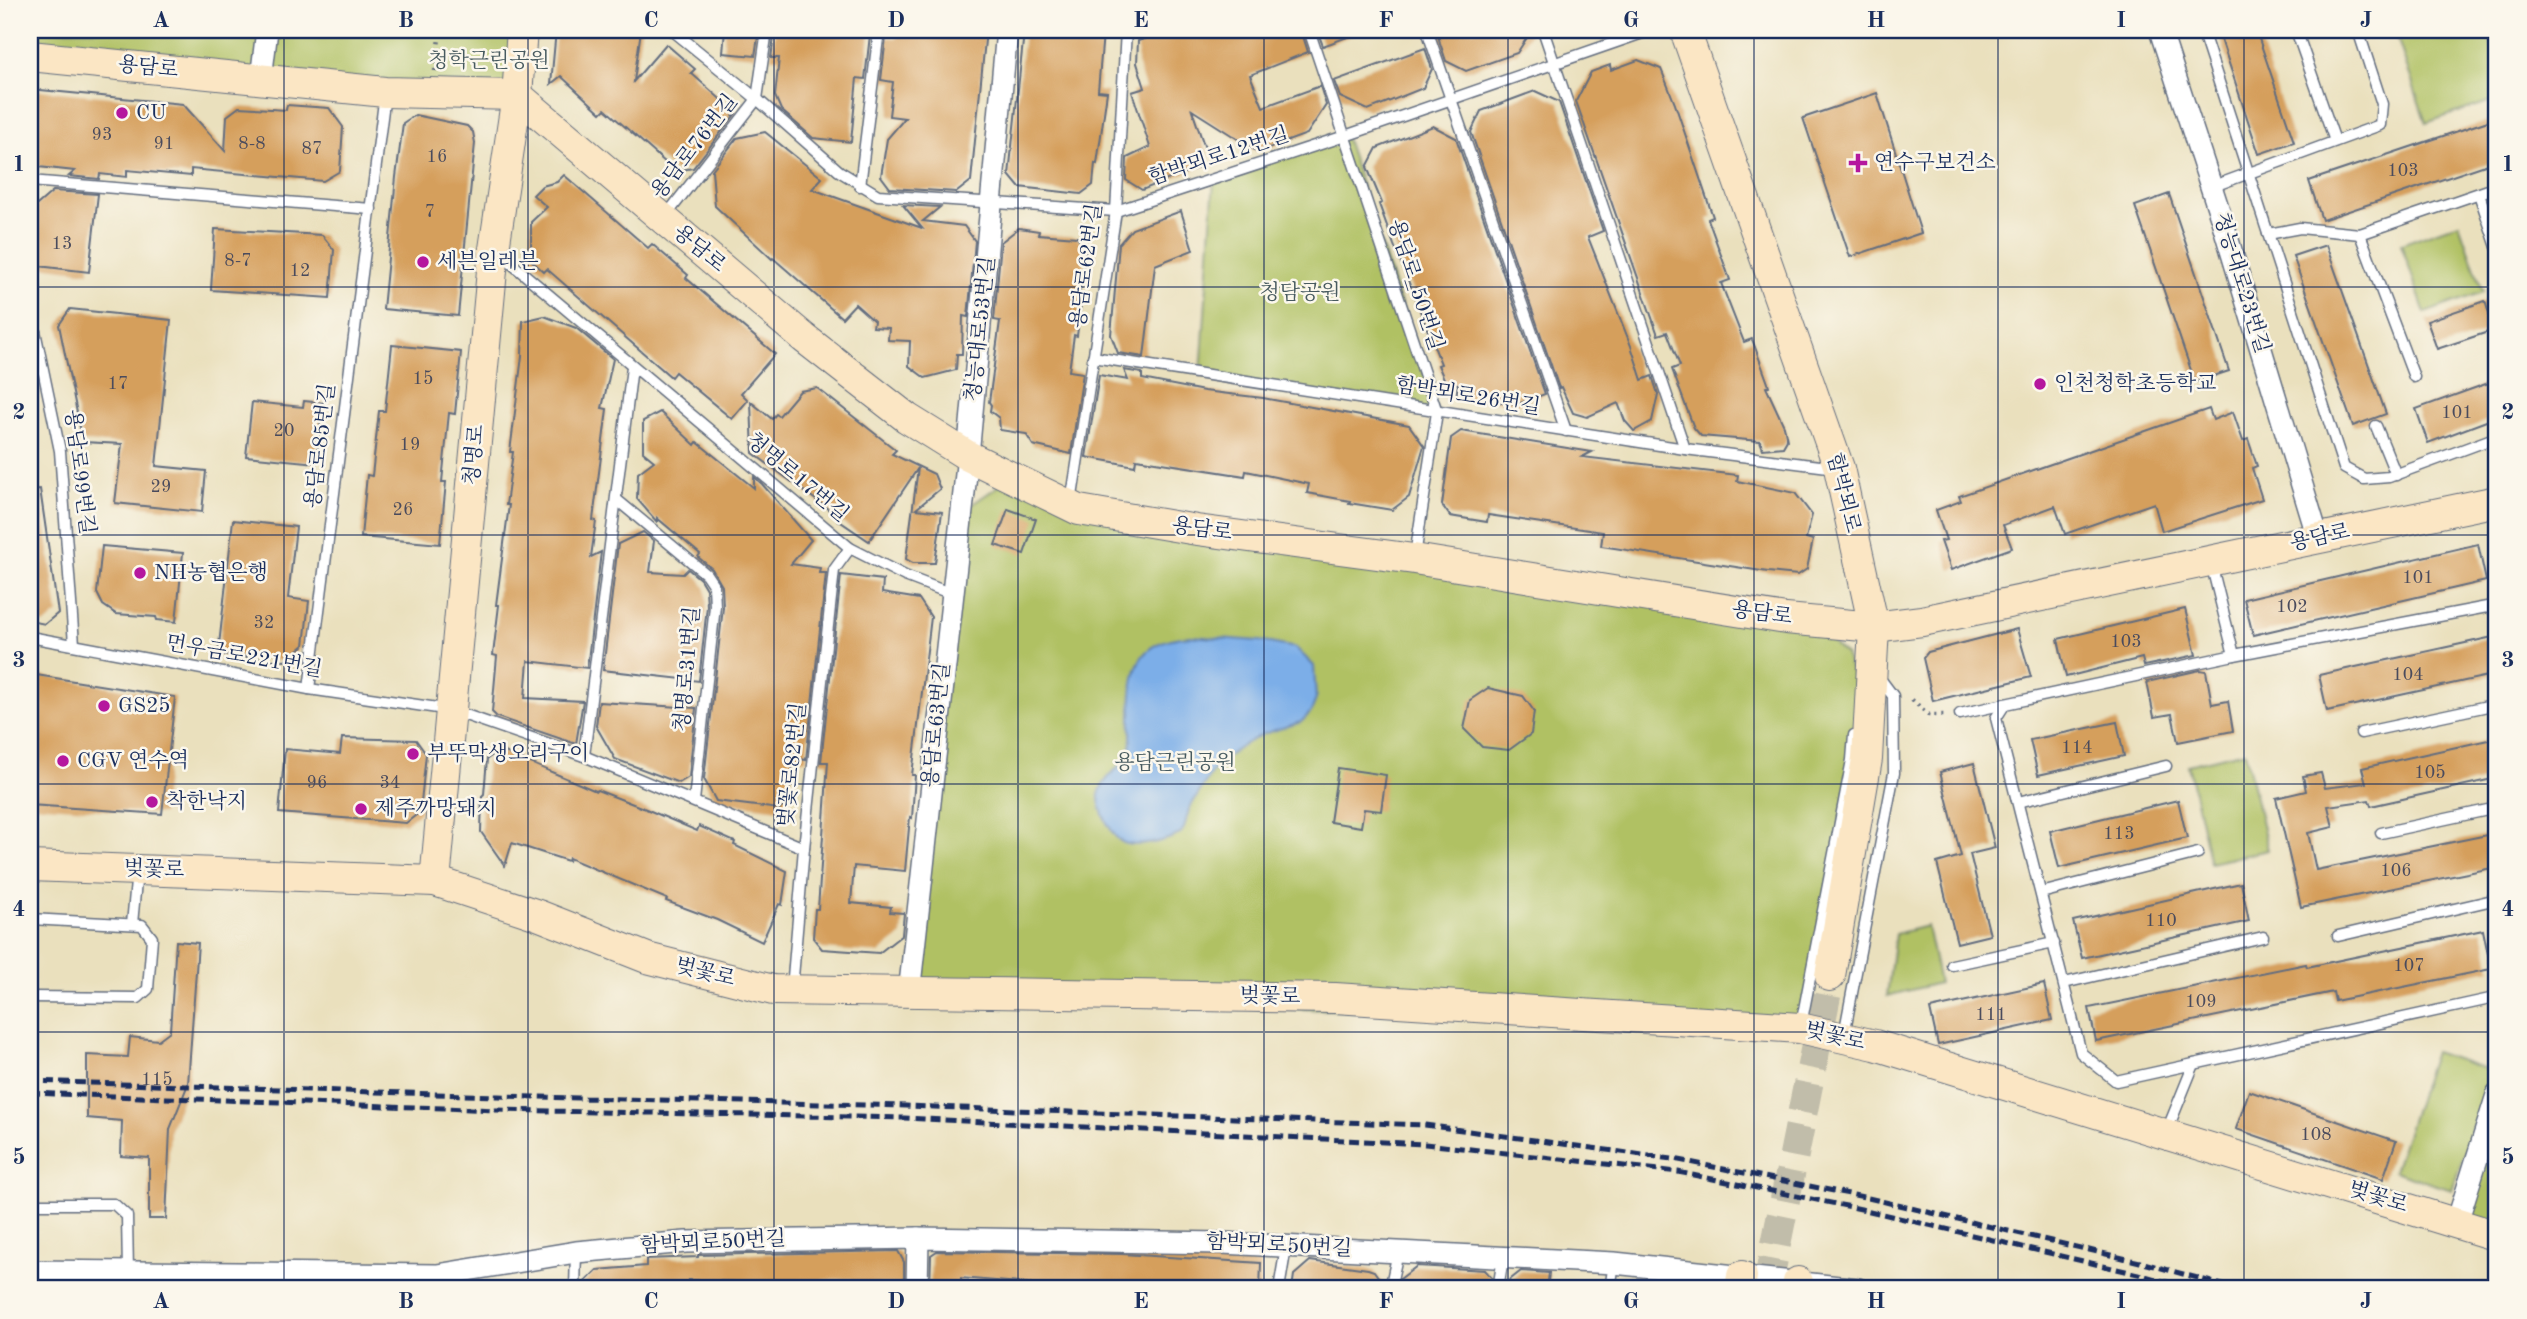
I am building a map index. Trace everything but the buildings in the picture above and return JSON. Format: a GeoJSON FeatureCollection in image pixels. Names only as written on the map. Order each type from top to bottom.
{"type":"FeatureCollection","features":[{"type":"Feature","properties":{"kind":"street"},"geometry":{"type":"LineString","coordinates":[[261,79],[267,30]]}},
{"type":"Feature","properties":{"kind":"street","name":"청명로"},"geometry":{"type":"LineString","coordinates":[[435,881],[494,249],[517,95],[522,30]]}},
{"type":"Feature","properties":{"kind":"street","name":"청능대로53번길"},"geometry":{"type":"LineString","coordinates":[[968,456],[1007,30]]}},
{"type":"Feature","properties":{"kind":"street","name":"함박뫼로"},"geometry":{"type":"LineString","coordinates":[[1685,30],[1839,468],[1874,627],[1865,680],[1867,759],[1830,976]]}},
{"type":"Feature","properties":{"kind":"street","name":"청능대로23번길"},"geometry":{"type":"LineString","coordinates":[[2160,30],[2318,538]]}},
{"type":"Feature","properties":{"kind":"street","name":"용담로"},"geometry":{"type":"LineString","coordinates":[[30,56],[385,92],[517,95],[804,338],[907,418],[968,456],[1080,510],[1197,530],[1414,559],[1786,619],[1874,627],[1922,621],[2497,500]]}},
{"type":"Feature","properties":{"kind":"street","name":"용담로63번길"},"geometry":{"type":"LineString","coordinates":[[909,994],[968,456]]}},
{"type":"Feature","properties":{"kind":"street","name":"벚꽃로"},"geometry":{"type":"LineString","coordinates":[[30,866],[435,881],[538,915],[647,958],[773,990],[1335,998],[1800,1028],[1844,1037],[2497,1236]]}},
{"type":"Feature","properties":{"kind":"street"},"geometry":{"type":"LineString","coordinates":[[2457,1222],[2497,1095]]}},
{"type":"Feature","properties":{"kind":"street"},"geometry":{"type":"LineString","coordinates":[[916,1289],[918,1238]]}},
{"type":"Feature","properties":{"kind":"street","name":"함박뫼로50번길"},"geometry":{"type":"LineString","coordinates":[[30,1271],[437,1282],[576,1252],[686,1242],[918,1238],[1208,1242],[1614,1263],[1740,1283],[1858,1289]]}},
{"type":"Feature","properties":{"kind":"lane"},"geometry":{"type":"LineString","coordinates":[[672,30],[757,99]]}},
{"type":"Feature","properties":{"kind":"lane","name":"용담로76번길"},"geometry":{"type":"LineString","coordinates":[[664,219],[757,99],[767,30]]}},
{"type":"Feature","properties":{"kind":"lane"},"geometry":{"type":"LineString","coordinates":[[879,30],[860,186],[878,195],[993,203]]}},
{"type":"Feature","properties":{"kind":"lane","name":"용담로62번길"},"geometry":{"type":"LineString","coordinates":[[1070,505],[1115,211],[1126,30]]}},
{"type":"Feature","properties":{"kind":"lane","name":"용담로_50번길"},"geometry":{"type":"LineString","coordinates":[[1309,30],[1437,412],[1414,559]]}},
{"type":"Feature","properties":{"kind":"lane"},"geometry":{"type":"LineString","coordinates":[[1427,30],[1566,431]]}},
{"type":"Feature","properties":{"kind":"lane"},"geometry":{"type":"LineString","coordinates":[[1543,30],[1685,449]]}},
{"type":"Feature","properties":{"kind":"lane","name":"함박뫼로12번길"},"geometry":{"type":"LineString","coordinates":[[993,203],[1115,211],[1345,136],[1651,30]]}},
{"type":"Feature","properties":{"kind":"lane"},"geometry":{"type":"LineString","coordinates":[[2202,30],[2344,468],[2364,479],[2396,475],[2497,437]]}},
{"type":"Feature","properties":{"kind":"lane"},"geometry":{"type":"LineString","coordinates":[[2296,30],[2334,141]]}},
{"type":"Feature","properties":{"kind":"lane"},"geometry":{"type":"LineString","coordinates":[[2211,187],[2380,125],[2382,104],[2358,30]]}},
{"type":"Feature","properties":{"kind":"lane","name":"용담로85번길"},"geometry":{"type":"LineString","coordinates":[[309,689],[385,92]]}},
{"type":"Feature","properties":{"kind":"lane","name":"용담로76번길"},"geometry":{"type":"LineString","coordinates":[[757,99],[860,186]]}},
{"type":"Feature","properties":{"kind":"lane"},"geometry":{"type":"LineString","coordinates":[[30,181],[371,209]]}},
{"type":"Feature","properties":{"kind":"lane"},"geometry":{"type":"LineString","coordinates":[[2268,234],[2300,228],[2360,233],[2497,187]]}},
{"type":"Feature","properties":{"kind":"lane"},"geometry":{"type":"LineString","coordinates":[[2479,194],[2497,247]]}},
{"type":"Feature","properties":{"kind":"lane"},"geometry":{"type":"LineString","coordinates":[[2360,233],[2414,377]]}},
{"type":"Feature","properties":{"kind":"lane","name":"청명로17번길"},"geometry":{"type":"LineString","coordinates":[[494,249],[850,548],[905,576],[952,594]]}},
{"type":"Feature","properties":{"kind":"lane","name":"용담로99번길"},"geometry":{"type":"LineString","coordinates":[[30,307],[60,451],[74,644]]}},
{"type":"Feature","properties":{"kind":"lane","name":"함박뫼로26번길"},"geometry":{"type":"LineString","coordinates":[[1093,357],[1685,449],[1839,468]]}},
{"type":"Feature","properties":{"kind":"lane"},"geometry":{"type":"LineString","coordinates":[[584,756],[632,367]]}},
{"type":"Feature","properties":{"kind":"lane"},"geometry":{"type":"LineString","coordinates":[[2376,426],[2396,475]]}},
{"type":"Feature","properties":{"kind":"lane","name":"청명로31번길"},"geometry":{"type":"LineString","coordinates":[[617,500],[706,574],[713,586],[715,606],[694,802]]}},
{"type":"Feature","properties":{"kind":"lane","name":"벚꽃로82번길"},"geometry":{"type":"LineString","coordinates":[[792,991],[804,848],[834,570],[850,548]]}},
{"type":"Feature","properties":{"kind":"lane"},"geometry":{"type":"LineString","coordinates":[[2210,561],[2234,655]]}},
{"type":"Feature","properties":{"kind":"lane"},"geometry":{"type":"LineString","coordinates":[[1960,714],[2234,655],[2487,607],[2497,611]]}},
{"type":"Feature","properties":{"kind":"lane","name":"먼우금로221번길"},"geometry":{"type":"LineString","coordinates":[[30,638],[309,689],[451,710]]}},
{"type":"Feature","properties":{"kind":"lane"},"geometry":{"type":"LineString","coordinates":[[1844,1037],[1894,773],[1894,696],[1865,680]]}},
{"type":"Feature","properties":{"kind":"lane"},"geometry":{"type":"LineString","coordinates":[[2005,704],[1996,718],[2081,1053],[2116,1081],[2490,999],[2497,994]]}},
{"type":"Feature","properties":{"kind":"lane"},"geometry":{"type":"LineString","coordinates":[[2361,733],[2497,704]]}},
{"type":"Feature","properties":{"kind":"lane"},"geometry":{"type":"LineString","coordinates":[[451,710],[584,756],[804,848]]}},
{"type":"Feature","properties":{"kind":"lane"},"geometry":{"type":"LineString","coordinates":[[1800,1028],[1852,760],[1855,725]]}},
{"type":"Feature","properties":{"kind":"lane"},"geometry":{"type":"LineString","coordinates":[[2018,802],[2166,766]]}},
{"type":"Feature","properties":{"kind":"lane"},"geometry":{"type":"LineString","coordinates":[[2381,833],[2497,808]]}},
{"type":"Feature","properties":{"kind":"lane"},"geometry":{"type":"LineString","coordinates":[[2041,893],[2198,853]]}},
{"type":"Feature","properties":{"kind":"lane"},"geometry":{"type":"LineString","coordinates":[[131,924],[137,870]]}},
{"type":"Feature","properties":{"kind":"lane"},"geometry":{"type":"LineString","coordinates":[[2338,936],[2497,899]]}},
{"type":"Feature","properties":{"kind":"lane"},"geometry":{"type":"LineString","coordinates":[[30,919],[142,925],[152,938],[148,989],[138,998],[30,998]]}},
{"type":"Feature","properties":{"kind":"lane"},"geometry":{"type":"LineString","coordinates":[[2064,983],[2263,937]]}},
{"type":"Feature","properties":{"kind":"lane"},"geometry":{"type":"LineString","coordinates":[[1952,965],[2053,943]]}},
{"type":"Feature","properties":{"kind":"lane"},"geometry":{"type":"LineString","coordinates":[[2166,1134],[2193,1064]]}},
{"type":"Feature","properties":{"kind":"lane"},"geometry":{"type":"LineString","coordinates":[[30,1203],[114,1204],[127,1216],[128,1273]]}},
{"type":"Feature","properties":{"kind":"lane"},"geometry":{"type":"LineString","coordinates":[[1279,1289],[1286,1247]]}},
{"type":"Feature","properties":{"kind":"lane"},"geometry":{"type":"LineString","coordinates":[[575,1289],[576,1252]]}},
{"type":"Feature","properties":{"kind":"lane"},"geometry":{"type":"LineString","coordinates":[[1390,1289],[1398,1252]]}},
{"type":"Feature","properties":{"kind":"lane"},"geometry":{"type":"LineString","coordinates":[[1498,1289],[1503,1258]]}},
{"type":"Feature","properties":{"kind":"lane"},"geometry":{"type":"LineString","coordinates":[[1610,1289],[1614,1263]]}},
{"type":"Feature","properties":{"kind":"path"},"geometry":{"type":"LineString","coordinates":[[432,93],[440,30]]}},
{"type":"Feature","properties":{"kind":"path"},"geometry":{"type":"LineString","coordinates":[[1912,700],[1928,715],[1960,714]]}},
{"type":"Feature","properties":{"kind":"green space","name":"청학근린공원"},"geometry":{"type":"Polygon","coordinates":[[[30,30],[522,30],[517,95],[30,55],[30,30]]]}},
{"type":"Feature","properties":{"kind":"green space"},"geometry":{"type":"Polygon","coordinates":[[[2419,30],[2487,30],[2497,61],[2497,99],[2426,123],[2397,37],[2419,30]]]}},
{"type":"Feature","properties":{"kind":"green space","name":"청담공원"},"geometry":{"type":"Polygon","coordinates":[[[1345,136],[1437,412],[1201,374],[1214,179],[1345,136]]]}},
{"type":"Feature","properties":{"kind":"green space"},"geometry":{"type":"Polygon","coordinates":[[[2459,223],[2483,292],[2425,313],[2401,244],[2459,223]]]}},
{"type":"Feature","properties":{"kind":"green space","name":"용담근린공원"},"geometry":{"type":"Polygon","coordinates":[[[1012,477],[1070,505],[1786,619],[1828,639],[1845,654],[1858,690],[1852,760],[1800,1028],[909,994],[962,511],[1012,477]]]}},
{"type":"Feature","properties":{"kind":"green space"},"geometry":{"type":"Polygon","coordinates":[[[2245,751],[2268,850],[2210,863],[2188,765],[2245,751]]]}},
{"type":"Feature","properties":{"kind":"green space"},"geometry":{"type":"Polygon","coordinates":[[[1927,926],[1939,983],[1887,996],[1895,934],[1927,926]]]}},
{"type":"Feature","properties":{"kind":"green space"},"geometry":{"type":"Polygon","coordinates":[[[2434,1052],[2492,1071],[2452,1190],[2394,1171],[2434,1052]]]}},
{"type":"Feature","properties":{"kind":"green space"},"geometry":{"type":"Polygon","coordinates":[[[2497,1095],[2497,1236],[2457,1222],[2497,1095]]]}},
{"type":"Feature","properties":{"kind":"water"},"geometry":{"type":"Polygon","coordinates":[[[1190,636],[1259,641],[1296,648],[1314,666],[1316,699],[1311,712],[1301,722],[1263,734],[1217,764],[1189,809],[1180,834],[1151,843],[1128,844],[1119,841],[1111,830],[1102,812],[1099,795],[1104,783],[1129,751],[1135,673],[1140,661],[1157,644],[1190,636]]]}},
{"type":"Feature","properties":{"kind":"tunnel"},"geometry":{"type":"LineString","coordinates":[[1767,1289],[1830,976]]}},
{"type":"Feature","properties":{"kind":"railway"},"geometry":{"type":"LineString","coordinates":[[30,1081],[906,1106],[1425,1125],[1679,1160],[1864,1197],[2140,1262],[2237,1289]]}},
{"type":"Feature","properties":{"kind":"railway"},"geometry":{"type":"LineString","coordinates":[[30,1093],[497,1110],[904,1118],[1425,1144],[1678,1172],[1861,1209],[2192,1289]]}},
{"type":"Feature","properties":{"kind":"place","name":"CU"},"geometry":{"type":"Point","coordinates":[122,113]}},
{"type":"Feature","properties":{"kind":"place","name":"연수구보건소"},"geometry":{"type":"Point","coordinates":[1858,163]}},
{"type":"Feature","properties":{"kind":"place","name":"세븐일레븐"},"geometry":{"type":"Point","coordinates":[423,262]}},
{"type":"Feature","properties":{"kind":"place","name":"인천청학초등학교"},"geometry":{"type":"Point","coordinates":[2040,384]}},
{"type":"Feature","properties":{"kind":"place","name":"NH농협은행"},"geometry":{"type":"Point","coordinates":[140,573]}},
{"type":"Feature","properties":{"kind":"place","name":"GS25"},"geometry":{"type":"Point","coordinates":[104,706]}},
{"type":"Feature","properties":{"kind":"place","name":"부뚜막생오리구이"},"geometry":{"type":"Point","coordinates":[413,754]}},
{"type":"Feature","properties":{"kind":"place","name":"CGV 연수역"},"geometry":{"type":"Point","coordinates":[63,761]}},
{"type":"Feature","properties":{"kind":"place","name":"착한낙지"},"geometry":{"type":"Point","coordinates":[152,802]}},
{"type":"Feature","properties":{"kind":"place","name":"제주까망돼지"},"geometry":{"type":"Point","coordinates":[361,809]}}]}
